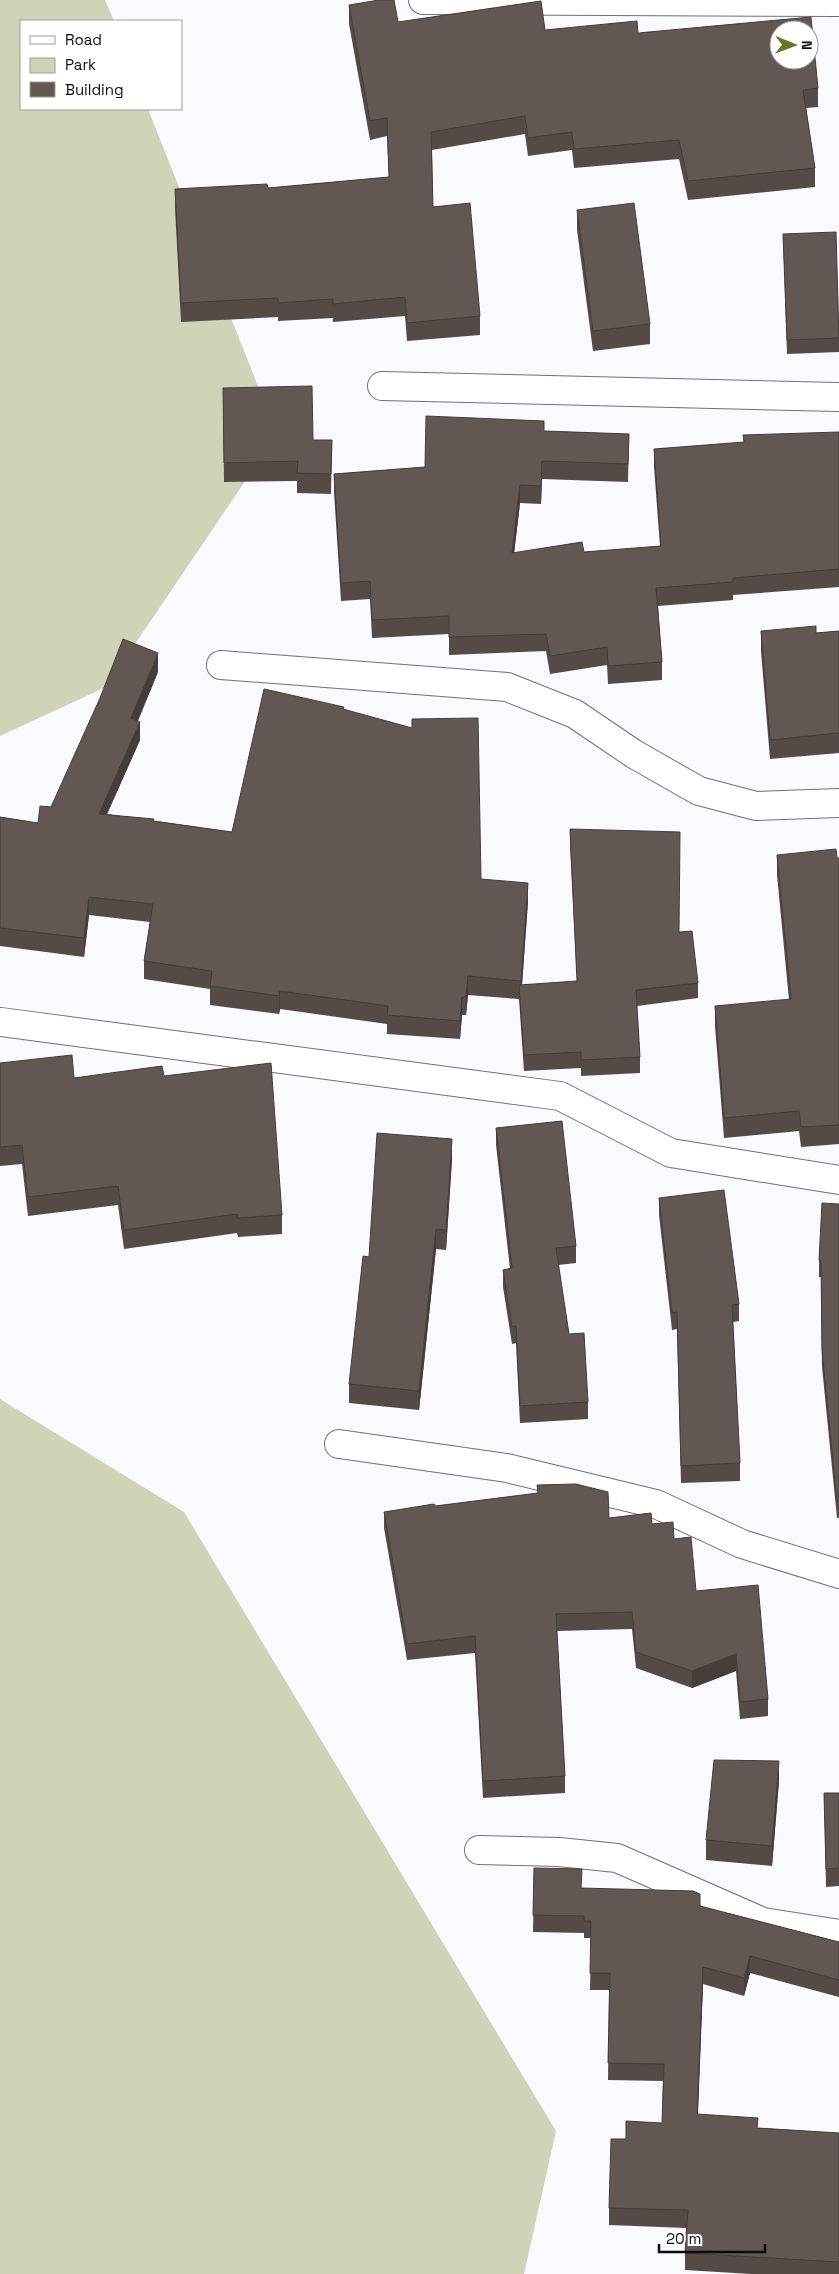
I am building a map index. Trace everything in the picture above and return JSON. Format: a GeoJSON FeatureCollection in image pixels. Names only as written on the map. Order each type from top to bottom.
{"type":"FeatureCollection","features":[{"type":"Feature","properties":{"kind":"street"},"geometry":{"type":"LineString","coordinates":[[423,0],[839,2]]}},
{"type":"Feature","properties":{"kind":"street"},"geometry":{"type":"LineString","coordinates":[[382,386],[839,397]]}},
{"type":"Feature","properties":{"kind":"street"},"geometry":{"type":"LineString","coordinates":[[221,665],[507,687],[575,714],[634,754],[699,791],[756,806],[839,803]]}},
{"type":"Feature","properties":{"kind":"street"},"geometry":{"type":"LineString","coordinates":[[1,1022],[560,1096],[672,1153],[839,1180]]}},
{"type":"Feature","properties":{"kind":"street"},"geometry":{"type":"LineString","coordinates":[[339,1444],[507,1468],[656,1504],[742,1544],[839,1574]]}},
{"type":"Feature","properties":{"kind":"street"},"geometry":{"type":"LineString","coordinates":[[479,1850],[559,1852],[617,1858],[763,1922],[839,1934]]}},
{"type":"Feature","properties":{"kind":"green space"},"geometry":{"type":"Polygon","coordinates":[[[0,0],[105,0],[114,20],[20,20],[20,110],[148,110],[277,434],[106,687],[0,736],[0,0]]]}},
{"type":"Feature","properties":{"kind":"green space"},"geometry":{"type":"Polygon","coordinates":[[[0,1399],[184,1512],[556,2131],[524,2274],[0,2274],[0,1399]]]}},
{"type":"Feature","properties":{"kind":"building"},"geometry":{"type":"Polygon","coordinates":[[[379,0],[394,0],[398,22],[541,1],[545,30],[637,21],[638,33],[769,21],[769,70],[816,70],[818,88],[803,90],[815,168],[688,181],[679,140],[574,149],[572,132],[528,138],[525,116],[431,132],[433,207],[470,203],[480,316],[407,323],[405,297],[333,304],[333,299],[278,303],[278,298],[181,303],[175,189],[267,184],[268,188],[389,177],[387,118],[370,121],[349,5],[379,0]]]}},
{"type":"Feature","properties":{"kind":"building"},"geometry":{"type":"Polygon","coordinates":[[[811,17],[811,20],[779,20],[811,17]]]}},
{"type":"Feature","properties":{"kind":"building"},"geometry":{"type":"Polygon","coordinates":[[[634,203],[650,324],[593,331],[577,210],[634,203]]]}},
{"type":"Feature","properties":{"kind":"building"},"geometry":{"type":"Polygon","coordinates":[[[836,232],[839,338],[787,340],[783,234],[836,232]]]}},
{"type":"Feature","properties":{"kind":"building"},"geometry":{"type":"Polygon","coordinates":[[[312,386],[313,440],[332,440],[331,474],[297,473],[298,461],[224,463],[223,388],[312,386]]]}},
{"type":"Feature","properties":{"kind":"building"},"geometry":{"type":"Polygon","coordinates":[[[426,416],[544,421],[544,431],[629,434],[628,464],[542,461],[541,486],[520,485],[512,553],[582,542],[584,552],[661,546],[654,449],[744,442],[743,435],[839,432],[839,569],[733,578],[733,582],[656,588],[662,662],[608,666],[607,647],[550,656],[546,634],[449,637],[449,616],[372,620],[370,581],[341,583],[334,474],[425,467],[426,416]]]}},
{"type":"Feature","properties":{"kind":"building"},"geometry":{"type":"Polygon","coordinates":[[[816,626],[816,633],[839,631],[839,733],[770,740],[761,631],[816,626]]]}},
{"type":"Feature","properties":{"kind":"building"},"geometry":{"type":"Polygon","coordinates":[[[123,639],[158,653],[131,718],[140,722],[99,814],[154,819],[153,821],[232,832],[264,689],[344,707],[343,709],[412,728],[412,719],[478,718],[481,879],[528,883],[521,981],[468,976],[466,997],[462,997],[460,1021],[387,1015],[388,1006],[280,991],[279,996],[210,986],[212,971],[144,961],[153,904],[89,897],[84,938],[0,928],[0,817],[38,823],[40,806],[51,807],[100,698],[123,639]]]}},
{"type":"Feature","properties":{"kind":"building"},"geometry":{"type":"Polygon","coordinates":[[[570,829],[680,832],[679,932],[692,931],[698,983],[636,990],[640,1057],[581,1060],[581,1052],[524,1055],[519,985],[577,981],[570,829]]]}},
{"type":"Feature","properties":{"kind":"building"},"geometry":{"type":"Polygon","coordinates":[[[836,849],[837,858],[839,858],[839,1125],[801,1127],[799,1111],[724,1118],[715,1006],[791,999],[777,855],[836,849]]]}},
{"type":"Feature","properties":{"kind":"building"},"geometry":{"type":"Polygon","coordinates":[[[72,1055],[74,1078],[162,1066],[164,1076],[271,1063],[282,1215],[238,1218],[237,1214],[124,1230],[118,1186],[28,1197],[22,1145],[0,1147],[0,1063],[72,1055]]]}},
{"type":"Feature","properties":{"kind":"building"},"geometry":{"type":"Polygon","coordinates":[[[562,1121],[576,1246],[556,1248],[569,1334],[584,1333],[588,1402],[520,1406],[516,1326],[512,1327],[503,1270],[512,1268],[496,1128],[562,1121]]]}},
{"type":"Feature","properties":{"kind":"building"},"geometry":{"type":"Polygon","coordinates":[[[377,1133],[452,1139],[446,1230],[436,1229],[419,1391],[349,1384],[363,1256],[369,1257],[377,1133]]]}},
{"type":"Feature","properties":{"kind":"building"},"geometry":{"type":"Polygon","coordinates":[[[724,1190],[739,1304],[732,1305],[740,1463],[681,1466],[677,1312],[672,1313],[659,1198],[724,1190]]]}},
{"type":"Feature","properties":{"kind":"building"},"geometry":{"type":"Polygon","coordinates":[[[822,1203],[839,1204],[839,1501],[837,1501],[822,1350],[821,1261],[819,1260],[822,1203]]]}},
{"type":"Feature","properties":{"kind":"building"},"geometry":{"type":"Polygon","coordinates":[[[576,1484],[608,1492],[609,1518],[651,1513],[652,1524],[673,1522],[674,1539],[691,1537],[696,1591],[758,1585],[768,1699],[740,1702],[736,1654],[692,1671],[636,1652],[632,1612],[556,1614],[565,1776],[483,1781],[475,1636],[407,1644],[384,1512],[434,1504],[435,1506],[538,1493],[537,1485],[576,1484]]]}},
{"type":"Feature","properties":{"kind":"building"},"geometry":{"type":"Polygon","coordinates":[[[714,1760],[779,1761],[772,1846],[706,1840],[714,1760]]]}},
{"type":"Feature","properties":{"kind":"building"},"geometry":{"type":"Polygon","coordinates":[[[824,1793],[839,1793],[839,1868],[826,1869],[824,1793]]]}},
{"type":"Feature","properties":{"kind":"building"},"geometry":{"type":"Polygon","coordinates":[[[534,1868],[582,1869],[581,1888],[693,1891],[700,1894],[700,1906],[839,1942],[839,1980],[750,1956],[744,1978],[703,1967],[697,2114],[758,2118],[757,2128],[839,2133],[839,2262],[685,2253],[688,2210],[609,2208],[611,2139],[626,2139],[626,2121],[662,2123],[664,2064],[608,2063],[610,1973],[590,1973],[591,1921],[584,1921],[584,1916],[533,1915],[534,1868]]]}}]}
